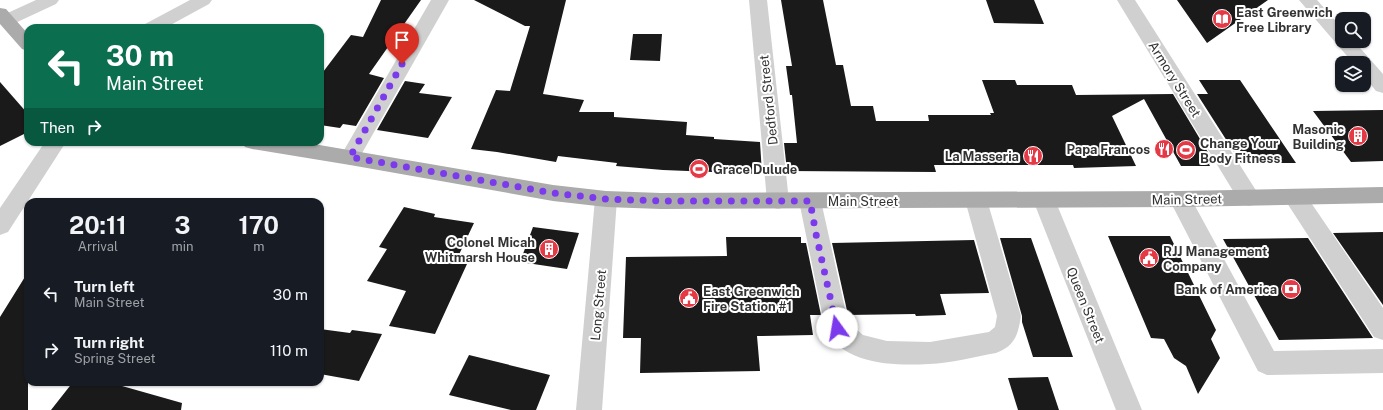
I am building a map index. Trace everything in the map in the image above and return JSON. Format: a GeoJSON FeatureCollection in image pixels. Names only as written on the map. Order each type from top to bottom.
{"type":"FeatureCollection","features":[{"type":"Feature","properties":{"kind":"main road"},"geometry":{"type":"LineString","coordinates":[[3,16],[24,41]]}},
{"type":"Feature","properties":{"kind":"main road","name":"Main Street"},"geometry":{"type":"LineString","coordinates":[[278,146],[350,157],[553,193],[606,199],[661,201],[1044,200],[1383,195]]}},
{"type":"Feature","properties":{"kind":"street"},"geometry":{"type":"LineString","coordinates":[[3,16],[50,0]]}},
{"type":"Feature","properties":{"kind":"street"},"geometry":{"type":"LineString","coordinates":[[158,24],[203,0]]}},
{"type":"Feature","properties":{"kind":"street"},"geometry":{"type":"LineString","coordinates":[[350,157],[440,0]]}},
{"type":"Feature","properties":{"kind":"street","name":"Dedford Street"},"geometry":{"type":"LineString","coordinates":[[758,0],[778,201]]}},
{"type":"Feature","properties":{"kind":"street","name":"Armory Street"},"geometry":{"type":"LineString","coordinates":[[1126,0],[1249,198]]}},
{"type":"Feature","properties":{"kind":"street"},"geometry":{"type":"LineString","coordinates":[[1308,0],[1335,31]]}},
{"type":"Feature","properties":{"kind":"street"},"geometry":{"type":"LineString","coordinates":[[1350,48],[1357,56]]}},
{"type":"Feature","properties":{"kind":"street"},"geometry":{"type":"LineString","coordinates":[[1371,72],[1383,86]]}},
{"type":"Feature","properties":{"kind":"street"},"geometry":{"type":"LineString","coordinates":[[0,226],[53,146]]}},
{"type":"Feature","properties":{"kind":"street"},"geometry":{"type":"LineString","coordinates":[[1295,197],[1383,329]]}},
{"type":"Feature","properties":{"kind":"street","name":"Long Street"},"geometry":{"type":"LineString","coordinates":[[589,410],[606,199]]}},
{"type":"Feature","properties":{"kind":"street"},"geometry":{"type":"LineString","coordinates":[[1180,199],[1267,363],[1383,361]]}},
{"type":"Feature","properties":{"kind":"street"},"geometry":{"type":"LineString","coordinates":[[810,201],[837,328],[856,345],[887,352],[930,353],[996,342],[1006,332],[1008,316],[976,200]]}},
{"type":"Feature","properties":{"kind":"street","name":"Queen Street"},"geometry":{"type":"LineString","coordinates":[[1044,200],[1129,410]]}},
{"type":"Feature","properties":{"kind":"building"},"geometry":{"type":"Polygon","coordinates":[[[381,0],[421,0],[369,74],[384,78],[356,126],[343,124],[340,128],[324,126],[324,71],[351,35],[363,37],[381,0]]]}},
{"type":"Feature","properties":{"kind":"building"},"geometry":{"type":"Polygon","coordinates":[[[474,0],[566,0],[543,94],[584,100],[579,112],[614,112],[614,117],[687,122],[686,135],[714,137],[714,139],[760,142],[762,174],[663,170],[616,166],[617,163],[558,156],[556,162],[471,149],[496,90],[510,91],[530,26],[525,26],[474,0]]]}},
{"type":"Feature","properties":{"kind":"building"},"geometry":{"type":"Polygon","coordinates":[[[781,0],[823,0],[836,65],[843,65],[851,106],[873,106],[876,121],[929,121],[928,115],[991,115],[990,113],[994,113],[982,80],[1015,80],[1017,85],[1072,85],[1076,95],[1173,94],[1215,164],[1209,164],[1210,166],[1181,166],[1144,99],[1112,116],[1136,166],[1074,168],[1073,165],[934,165],[936,172],[787,171],[784,143],[797,143],[792,95],[790,95],[786,66],[792,66],[781,0]]]}},
{"type":"Feature","properties":{"kind":"building"},"geometry":{"type":"Polygon","coordinates":[[[986,0],[1034,0],[1044,24],[994,23],[986,0]]]}},
{"type":"Feature","properties":{"kind":"building"},"geometry":{"type":"Polygon","coordinates":[[[1177,0],[1268,0],[1207,43],[1177,0]]]}},
{"type":"Feature","properties":{"kind":"building"},"geometry":{"type":"Polygon","coordinates":[[[633,34],[662,34],[660,61],[630,60],[633,34]]]}},
{"type":"Feature","properties":{"kind":"building"},"geometry":{"type":"Polygon","coordinates":[[[1199,80],[1240,80],[1296,163],[1241,163],[1197,94],[1208,94],[1199,80]]]}},
{"type":"Feature","properties":{"kind":"building"},"geometry":{"type":"Polygon","coordinates":[[[405,81],[425,84],[419,93],[452,97],[428,138],[377,130],[405,81]]]}},
{"type":"Feature","properties":{"kind":"building"},"geometry":{"type":"Polygon","coordinates":[[[0,82],[24,109],[24,134],[0,146],[0,82]]]}},
{"type":"Feature","properties":{"kind":"building","name":"Masonic Building"},"geometry":{"type":"Polygon","coordinates":[[[1383,110],[1383,161],[1351,162],[1313,111],[1383,110]]]}},
{"type":"Feature","properties":{"kind":"building"},"geometry":{"type":"Polygon","coordinates":[[[404,207],[435,214],[434,217],[474,223],[455,263],[467,264],[435,334],[389,326],[406,291],[367,281],[387,249],[379,247],[404,207]]]}},
{"type":"Feature","properties":{"kind":"building","name":"Colonel Micah Whitmarsh House"},"geometry":{"type":"Polygon","coordinates":[[[533,227],[579,233],[567,269],[520,262],[533,227]]]}},
{"type":"Feature","properties":{"kind":"building"},"geometry":{"type":"Polygon","coordinates":[[[1383,232],[1383,305],[1333,233],[1383,232]]]}},
{"type":"Feature","properties":{"kind":"building"},"geometry":{"type":"Polygon","coordinates":[[[1108,236],[1170,236],[1216,330],[1211,339],[1220,358],[1198,394],[1186,366],[1174,358],[1164,339],[1151,338],[1108,236]]]}},
{"type":"Feature","properties":{"kind":"building","name":"East Greenwich Fire Station #1"},"geometry":{"type":"Polygon","coordinates":[[[726,237],[801,237],[801,243],[806,243],[821,315],[810,315],[813,335],[757,336],[760,371],[640,373],[641,338],[623,338],[626,257],[727,256],[726,237]]]}},
{"type":"Feature","properties":{"kind":"building"},"geometry":{"type":"Polygon","coordinates":[[[1000,238],[1031,238],[1073,357],[1033,357],[1022,322],[1022,316],[1000,238]]]}},
{"type":"Feature","properties":{"kind":"building","name":"Bank of America"},"geometry":{"type":"Polygon","coordinates":[[[1308,238],[1374,338],[1279,340],[1223,239],[1308,238]]]}},
{"type":"Feature","properties":{"kind":"building"},"geometry":{"type":"Polygon","coordinates":[[[974,240],[989,293],[940,294],[946,315],[848,315],[832,243],[974,240]]]}},
{"type":"Feature","properties":{"kind":"building"},"geometry":{"type":"Polygon","coordinates":[[[24,278],[24,386],[28,386],[28,410],[0,410],[0,317],[24,278]]]}},
{"type":"Feature","properties":{"kind":"building"},"geometry":{"type":"Polygon","coordinates":[[[324,330],[350,333],[352,330],[382,334],[359,381],[324,375],[324,330]]]}},
{"type":"Feature","properties":{"kind":"building"},"geometry":{"type":"Polygon","coordinates":[[[469,355],[550,375],[536,410],[511,410],[449,395],[469,355]]]}},
{"type":"Feature","properties":{"kind":"building"},"geometry":{"type":"Polygon","coordinates":[[[1048,377],[1059,410],[1018,410],[1008,378],[1048,377]]]}},
{"type":"Feature","properties":{"kind":"building"},"geometry":{"type":"Polygon","coordinates":[[[70,386],[122,386],[182,403],[181,410],[51,410],[70,386]]]}},
{"type":"Feature","properties":{"kind":"place","name":"East Greenwich Free Library"},"geometry":{"type":"Point","coordinates":[1222,19]}},
{"type":"Feature","properties":{"kind":"place","name":"Masonic Building"},"geometry":{"type":"Point","coordinates":[1358,136]}},
{"type":"Feature","properties":{"kind":"place","name":"Papa Francos"},"geometry":{"type":"Point","coordinates":[1164,149]}},
{"type":"Feature","properties":{"kind":"place","name":"Change Your Body Fitness"},"geometry":{"type":"Point","coordinates":[1186,150]}},
{"type":"Feature","properties":{"kind":"place","name":"La Masseria"},"geometry":{"type":"Point","coordinates":[1033,156]}},
{"type":"Feature","properties":{"kind":"place","name":"Grace Dulude"},"geometry":{"type":"Point","coordinates":[699,169]}},
{"type":"Feature","properties":{"kind":"place","name":"Colonel Micah Whitmarsh House"},"geometry":{"type":"Point","coordinates":[549,249]}},
{"type":"Feature","properties":{"kind":"place","name":"RJJ Management Company"},"geometry":{"type":"Point","coordinates":[1149,258]}},
{"type":"Feature","properties":{"kind":"place","name":"Bank of America"},"geometry":{"type":"Point","coordinates":[1291,289]}},
{"type":"Feature","properties":{"kind":"place","name":"East Greenwich Fire Station #1"},"geometry":{"type":"Point","coordinates":[689,298]}},
{"type":"Feature","properties":{"kind":"route"},"geometry":{"type":"LineString","coordinates":[[402,64],[350,157],[553,193],[606,199],[661,201],[810,201],[837,328]]}}]}
